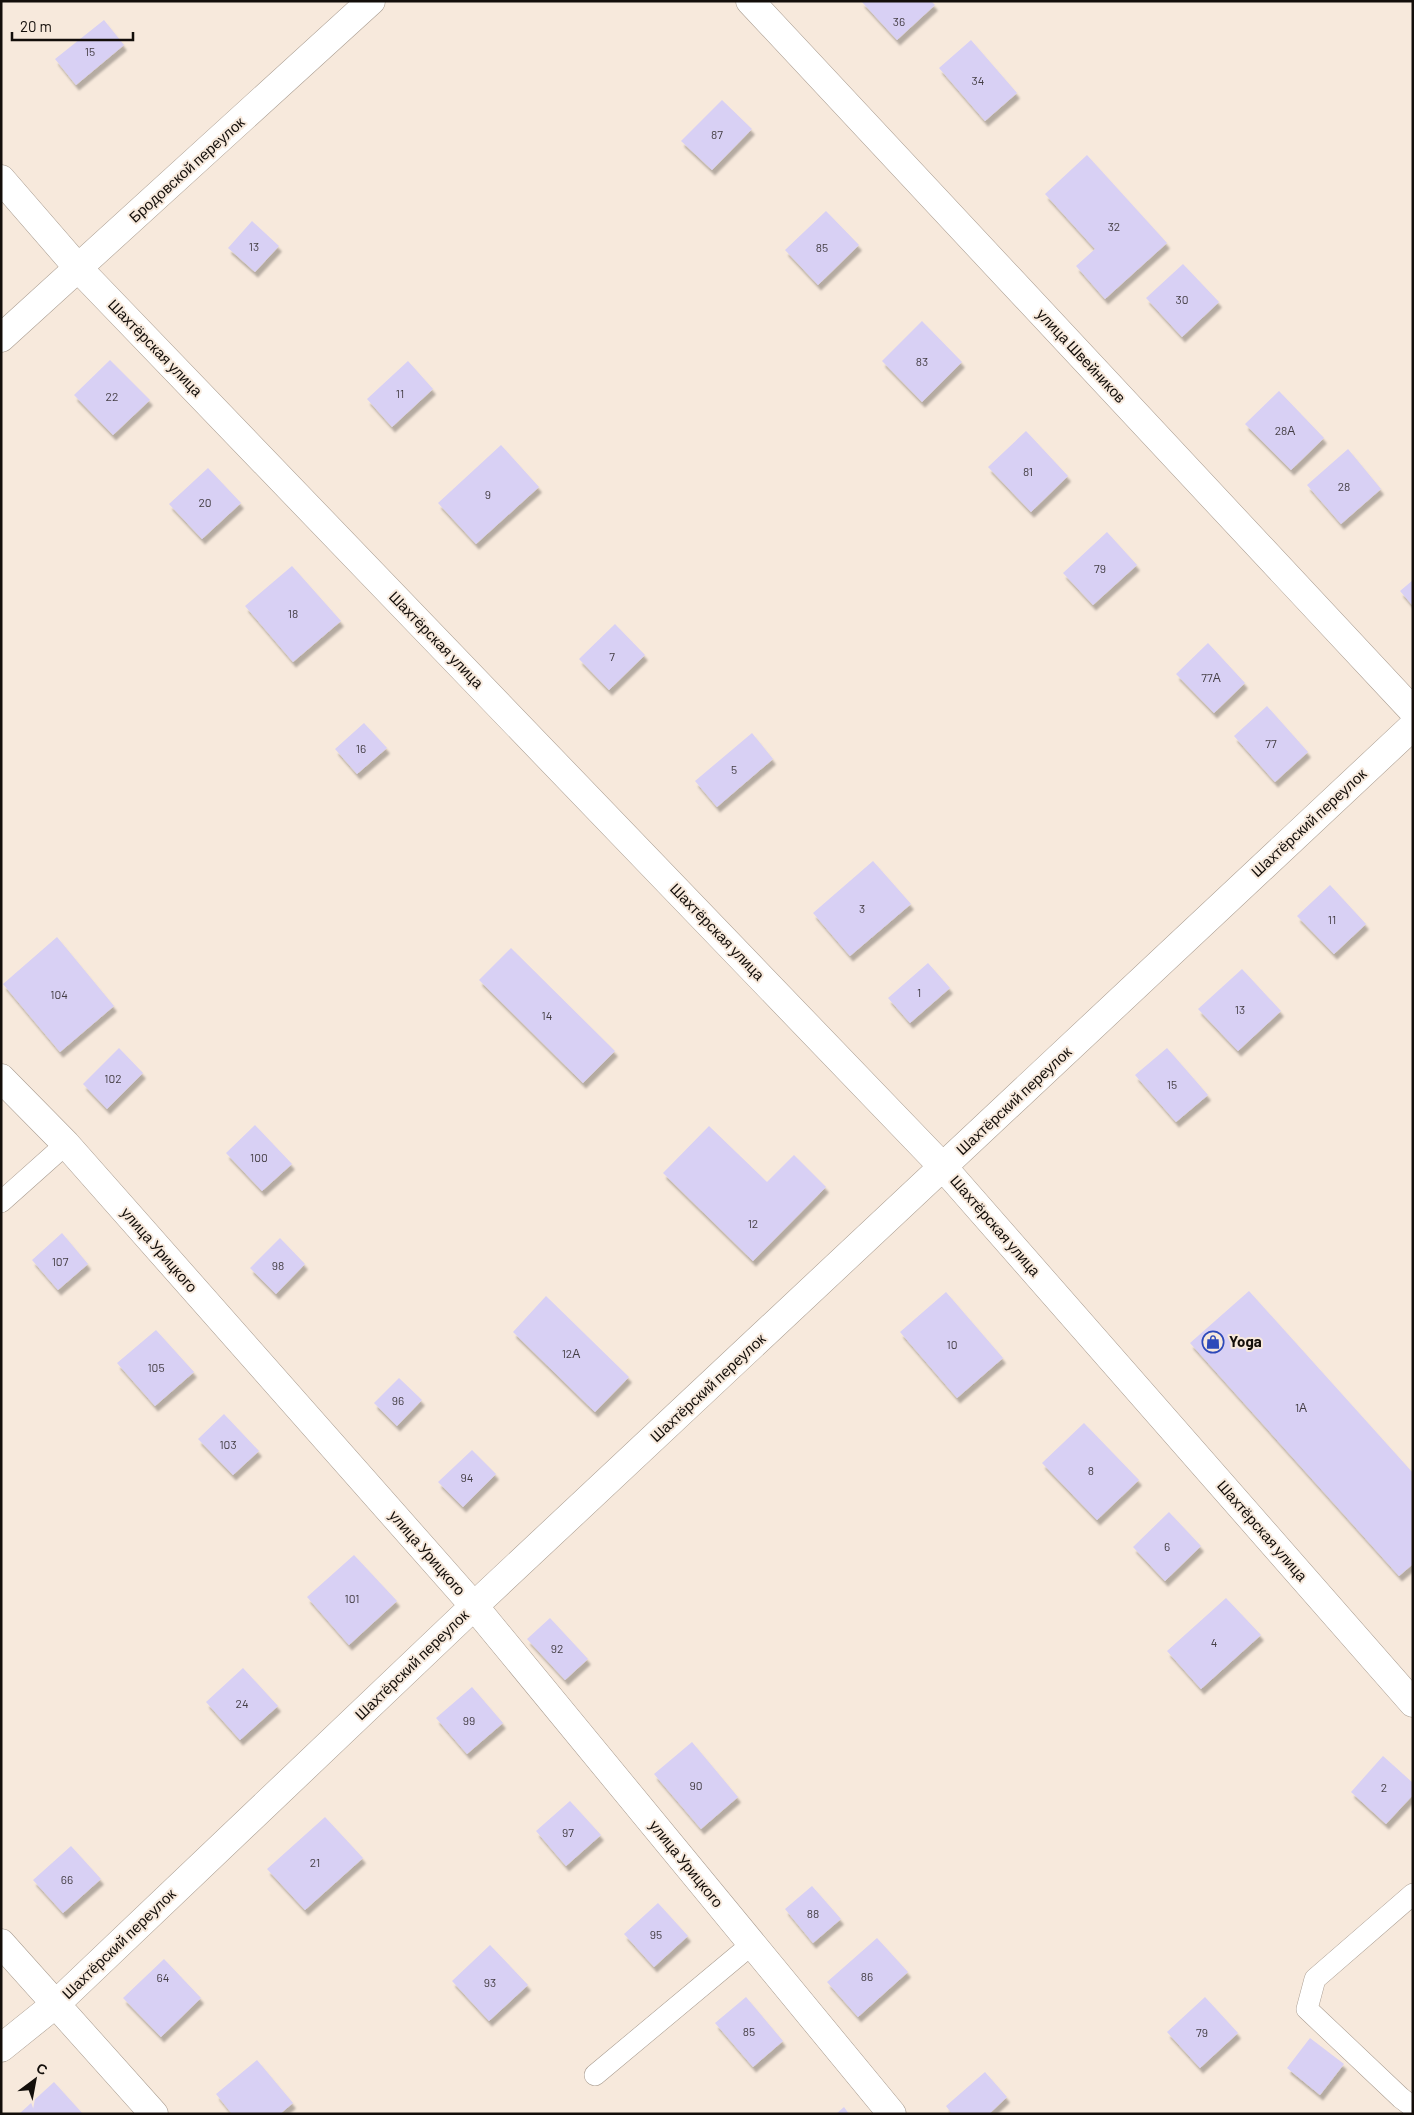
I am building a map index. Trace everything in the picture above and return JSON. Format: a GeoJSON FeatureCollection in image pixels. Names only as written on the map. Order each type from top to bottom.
{"type":"FeatureCollection","features":[{"type":"Feature","properties":{"kind":"street","name":"Бродовской переулок"},"geometry":{"type":"LineString","coordinates":[[1,338],[79,269],[371,1]]}},
{"type":"Feature","properties":{"kind":"street","name":"улица Швейников"},"geometry":{"type":"LineString","coordinates":[[750,1],[1413,710]]}},
{"type":"Feature","properties":{"kind":"street","name":"Шахтёрская улица"},"geometry":{"type":"LineString","coordinates":[[1,179],[79,269],[943,1168],[1413,1703]]}},
{"type":"Feature","properties":{"kind":"street","name":"Шахтёрский переулок"},"geometry":{"type":"LineString","coordinates":[[1,2048],[57,2004],[474,1606],[1413,726]]}},
{"type":"Feature","properties":{"kind":"street","name":"улица Урицкого"},"geometry":{"type":"LineString","coordinates":[[1,1078],[66,1144],[474,1606],[892,2114]]}},
{"type":"Feature","properties":{"kind":"street"},"geometry":{"type":"LineString","coordinates":[[1,1943],[154,2114]]}},
{"type":"Feature","properties":{"kind":"lane"},"geometry":{"type":"LineString","coordinates":[[1,1202],[66,1144]]}},
{"type":"Feature","properties":{"kind":"lane"},"geometry":{"type":"LineString","coordinates":[[1413,1894],[1315,1979],[1306,2009],[1401,2098],[1413,2106]]}},
{"type":"Feature","properties":{"kind":"lane"},"geometry":{"type":"LineString","coordinates":[[595,2075],[752,1944]]}},
{"type":"Feature","properties":{"kind":"building"},"geometry":{"type":"Polygon","coordinates":[[[861,1],[931,1],[935,5],[897,40],[861,1]]]}},
{"type":"Feature","properties":{"kind":"building"},"geometry":{"type":"Polygon","coordinates":[[[104,20],[124,45],[76,85],[55,59],[104,20]]]}},
{"type":"Feature","properties":{"kind":"building"},"geometry":{"type":"Polygon","coordinates":[[[971,40],[1017,93],[985,121],[939,68],[971,40]]]}},
{"type":"Feature","properties":{"kind":"building"},"geometry":{"type":"Polygon","coordinates":[[[722,100],[752,129],[712,170],[681,141],[722,100]]]}},
{"type":"Feature","properties":{"kind":"building"},"geometry":{"type":"Polygon","coordinates":[[[1087,155],[1167,243],[1105,299],[1076,266],[1095,249],[1045,194],[1087,155]]]}},
{"type":"Feature","properties":{"kind":"building"},"geometry":{"type":"Polygon","coordinates":[[[826,211],[859,245],[818,285],[785,250],[826,211]]]}},
{"type":"Feature","properties":{"kind":"building"},"geometry":{"type":"Polygon","coordinates":[[[252,221],[279,246],[255,272],[228,248],[252,221]]]}},
{"type":"Feature","properties":{"kind":"building"},"geometry":{"type":"Polygon","coordinates":[[[1183,264],[1219,302],[1182,337],[1146,298],[1183,264]]]}},
{"type":"Feature","properties":{"kind":"building"},"geometry":{"type":"Polygon","coordinates":[[[922,321],[962,362],[922,402],[882,361],[922,321]]]}},
{"type":"Feature","properties":{"kind":"building"},"geometry":{"type":"Polygon","coordinates":[[[110,360],[150,400],[113,435],[74,395],[110,360]]]}},
{"type":"Feature","properties":{"kind":"building"},"geometry":{"type":"Polygon","coordinates":[[[408,361],[433,389],[392,427],[367,399],[408,361]]]}},
{"type":"Feature","properties":{"kind":"building"},"geometry":{"type":"Polygon","coordinates":[[[1279,391],[1324,438],[1291,470],[1245,424],[1279,391]]]}},
{"type":"Feature","properties":{"kind":"building"},"geometry":{"type":"Polygon","coordinates":[[[1026,431],[1068,476],[1031,512],[988,467],[1026,431]]]}},
{"type":"Feature","properties":{"kind":"building"},"geometry":{"type":"Polygon","coordinates":[[[501,445],[539,487],[476,544],[438,503],[501,445]]]}},
{"type":"Feature","properties":{"kind":"building"},"geometry":{"type":"Polygon","coordinates":[[[1348,449],[1381,489],[1341,524],[1307,485],[1348,449]]]}},
{"type":"Feature","properties":{"kind":"building"},"geometry":{"type":"Polygon","coordinates":[[[208,468],[241,503],[202,539],[169,504],[208,468]]]}},
{"type":"Feature","properties":{"kind":"building"},"geometry":{"type":"Polygon","coordinates":[[[1107,532],[1137,565],[1093,605],[1063,573],[1107,532]]]}},
{"type":"Feature","properties":{"kind":"building"},"geometry":{"type":"Polygon","coordinates":[[[292,566],[341,621],[293,662],[245,606],[292,566]]]}},
{"type":"Feature","properties":{"kind":"building"},"geometry":{"type":"Polygon","coordinates":[[[1413,580],[1413,606],[1400,591],[1413,580]]]}},
{"type":"Feature","properties":{"kind":"building"},"geometry":{"type":"Polygon","coordinates":[[[615,624],[645,655],[609,690],[579,659],[615,624]]]}},
{"type":"Feature","properties":{"kind":"building"},"geometry":{"type":"Polygon","coordinates":[[[1208,643],[1245,683],[1214,713],[1176,674],[1208,643]]]}},
{"type":"Feature","properties":{"kind":"building"},"geometry":{"type":"Polygon","coordinates":[[[1267,706],[1308,752],[1275,782],[1234,736],[1267,706]]]}},
{"type":"Feature","properties":{"kind":"building"},"geometry":{"type":"Polygon","coordinates":[[[364,723],[387,748],[357,774],[335,749],[364,723]]]}},
{"type":"Feature","properties":{"kind":"building"},"geometry":{"type":"Polygon","coordinates":[[[752,733],[773,759],[717,807],[695,781],[752,733]]]}},
{"type":"Feature","properties":{"kind":"building"},"geometry":{"type":"Polygon","coordinates":[[[873,861],[911,904],[850,956],[813,913],[873,861]]]}},
{"type":"Feature","properties":{"kind":"building"},"geometry":{"type":"Polygon","coordinates":[[[1330,885],[1366,924],[1334,954],[1297,916],[1330,885]]]}},
{"type":"Feature","properties":{"kind":"building"},"geometry":{"type":"Polygon","coordinates":[[[57,937],[114,1006],[60,1052],[3,984],[57,937]]]}},
{"type":"Feature","properties":{"kind":"building"},"geometry":{"type":"Polygon","coordinates":[[[511,948],[615,1051],[583,1083],[479,980],[511,948]]]}},
{"type":"Feature","properties":{"kind":"building"},"geometry":{"type":"Polygon","coordinates":[[[928,963],[950,988],[910,1023],[888,998],[928,963]]]}},
{"type":"Feature","properties":{"kind":"building"},"geometry":{"type":"Polygon","coordinates":[[[1242,969],[1281,1011],[1238,1051],[1198,1009],[1242,969]]]}},
{"type":"Feature","properties":{"kind":"building"},"geometry":{"type":"Polygon","coordinates":[[[119,1048],[143,1073],[107,1109],[83,1084],[119,1048]]]}},
{"type":"Feature","properties":{"kind":"building"},"geometry":{"type":"Polygon","coordinates":[[[1167,1048],[1208,1095],[1176,1122],[1135,1075],[1167,1048]]]}},
{"type":"Feature","properties":{"kind":"building"},"geometry":{"type":"Polygon","coordinates":[[[255,1125],[292,1164],[262,1191],[226,1153],[255,1125]]]}},
{"type":"Feature","properties":{"kind":"building"},"geometry":{"type":"Polygon","coordinates":[[[709,1126],[767,1182],[794,1155],[826,1187],[753,1261],[663,1173],[709,1126]]]}},
{"type":"Feature","properties":{"kind":"building"},"geometry":{"type":"Polygon","coordinates":[[[62,1233],[88,1264],[58,1290],[32,1260],[62,1233]]]}},
{"type":"Feature","properties":{"kind":"building"},"geometry":{"type":"Polygon","coordinates":[[[280,1238],[305,1264],[276,1294],[250,1268],[280,1238]]]}},
{"type":"Feature","properties":{"kind":"building"},"geometry":{"type":"Polygon","coordinates":[[[1249,1291],[1413,1473],[1413,1564],[1399,1576],[1190,1343],[1249,1291]]]}},
{"type":"Feature","properties":{"kind":"building"},"geometry":{"type":"Polygon","coordinates":[[[946,1292],[1003,1358],[957,1398],[900,1332],[946,1292]]]}},
{"type":"Feature","properties":{"kind":"building"},"geometry":{"type":"Polygon","coordinates":[[[546,1296],[629,1377],[595,1412],[513,1332],[546,1296]]]}},
{"type":"Feature","properties":{"kind":"building"},"geometry":{"type":"Polygon","coordinates":[[[156,1330],[194,1372],[155,1406],[117,1363],[156,1330]]]}},
{"type":"Feature","properties":{"kind":"building"},"geometry":{"type":"Polygon","coordinates":[[[399,1378],[422,1400],[397,1426],[374,1403],[399,1378]]]}},
{"type":"Feature","properties":{"kind":"building"},"geometry":{"type":"Polygon","coordinates":[[[224,1414],[259,1451],[233,1475],[198,1439],[224,1414]]]}},
{"type":"Feature","properties":{"kind":"building"},"geometry":{"type":"Polygon","coordinates":[[[1084,1423],[1139,1480],[1097,1520],[1042,1463],[1084,1423]]]}},
{"type":"Feature","properties":{"kind":"building"},"geometry":{"type":"Polygon","coordinates":[[[472,1450],[496,1474],[463,1507],[438,1482],[472,1450]]]}},
{"type":"Feature","properties":{"kind":"building"},"geometry":{"type":"Polygon","coordinates":[[[1169,1512],[1201,1546],[1165,1581],[1133,1547],[1169,1512]]]}},
{"type":"Feature","properties":{"kind":"building"},"geometry":{"type":"Polygon","coordinates":[[[354,1555],[397,1601],[349,1645],[307,1597],[354,1555]]]}},
{"type":"Feature","properties":{"kind":"building"},"geometry":{"type":"Polygon","coordinates":[[[1226,1598],[1261,1635],[1201,1689],[1167,1651],[1226,1598]]]}},
{"type":"Feature","properties":{"kind":"building"},"geometry":{"type":"Polygon","coordinates":[[[550,1618],[588,1659],[565,1680],[527,1639],[550,1618]]]}},
{"type":"Feature","properties":{"kind":"building"},"geometry":{"type":"Polygon","coordinates":[[[243,1668],[278,1706],[240,1740],[206,1702],[243,1668]]]}},
{"type":"Feature","properties":{"kind":"building"},"geometry":{"type":"Polygon","coordinates":[[[472,1687],[503,1723],[467,1754],[436,1718],[472,1687]]]}},
{"type":"Feature","properties":{"kind":"building"},"geometry":{"type":"Polygon","coordinates":[[[692,1742],[738,1797],[701,1829],[654,1774],[692,1742]]]}},
{"type":"Feature","properties":{"kind":"building"},"geometry":{"type":"Polygon","coordinates":[[[1383,1756],[1413,1783],[1413,1795],[1386,1824],[1351,1792],[1383,1756]]]}},
{"type":"Feature","properties":{"kind":"building"},"geometry":{"type":"Polygon","coordinates":[[[570,1801],[601,1835],[566,1866],[536,1831],[570,1801]]]}},
{"type":"Feature","properties":{"kind":"building"},"geometry":{"type":"Polygon","coordinates":[[[325,1817],[363,1858],[305,1910],[267,1869],[325,1817]]]}},
{"type":"Feature","properties":{"kind":"building"},"geometry":{"type":"Polygon","coordinates":[[[71,1846],[101,1879],[63,1913],[33,1880],[71,1846]]]}},
{"type":"Feature","properties":{"kind":"building"},"geometry":{"type":"Polygon","coordinates":[[[812,1886],[841,1919],[813,1943],[785,1909],[812,1886]]]}},
{"type":"Feature","properties":{"kind":"building"},"geometry":{"type":"Polygon","coordinates":[[[658,1903],[688,1936],[654,1967],[624,1934],[658,1903]]]}},
{"type":"Feature","properties":{"kind":"building"},"geometry":{"type":"Polygon","coordinates":[[[877,1938],[908,1972],[858,2017],[827,1982],[877,1938]]]}},
{"type":"Feature","properties":{"kind":"building"},"geometry":{"type":"Polygon","coordinates":[[[490,1945],[528,1985],[489,2021],[452,1981],[490,1945]]]}},
{"type":"Feature","properties":{"kind":"building"},"geometry":{"type":"Polygon","coordinates":[[[164,1959],[201,1998],[161,2037],[123,1998],[164,1959]]]}},
{"type":"Feature","properties":{"kind":"building"},"geometry":{"type":"Polygon","coordinates":[[[746,1997],[783,2041],[753,2067],[715,2023],[746,1997]]]}},
{"type":"Feature","properties":{"kind":"building"},"geometry":{"type":"Polygon","coordinates":[[[1205,1997],[1238,2033],[1200,2068],[1167,2032],[1205,1997]]]}},
{"type":"Feature","properties":{"kind":"building"},"geometry":{"type":"Polygon","coordinates":[[[1310,2038],[1344,2064],[1320,2095],[1287,2068],[1310,2038]]]}},
{"type":"Feature","properties":{"kind":"building"},"geometry":{"type":"Polygon","coordinates":[[[257,2060],[293,2103],[280,2114],[232,2114],[216,2094],[257,2060]]]}},
{"type":"Feature","properties":{"kind":"building"},"geometry":{"type":"Polygon","coordinates":[[[985,2072],[1007,2097],[989,2114],[952,2114],[946,2106],[985,2072]]]}},
{"type":"Feature","properties":{"kind":"building"},"geometry":{"type":"Polygon","coordinates":[[[54,2082],[83,2114],[19,2114],[54,2082]]]}},
{"type":"Feature","properties":{"kind":"building"},"geometry":{"type":"Polygon","coordinates":[[[844,2107],[849,2114],[836,2114],[844,2107]]]}},
{"type":"Feature","properties":{"kind":"place","name":"Yoga"},"geometry":{"type":"Point","coordinates":[1213,1342]}}]}
